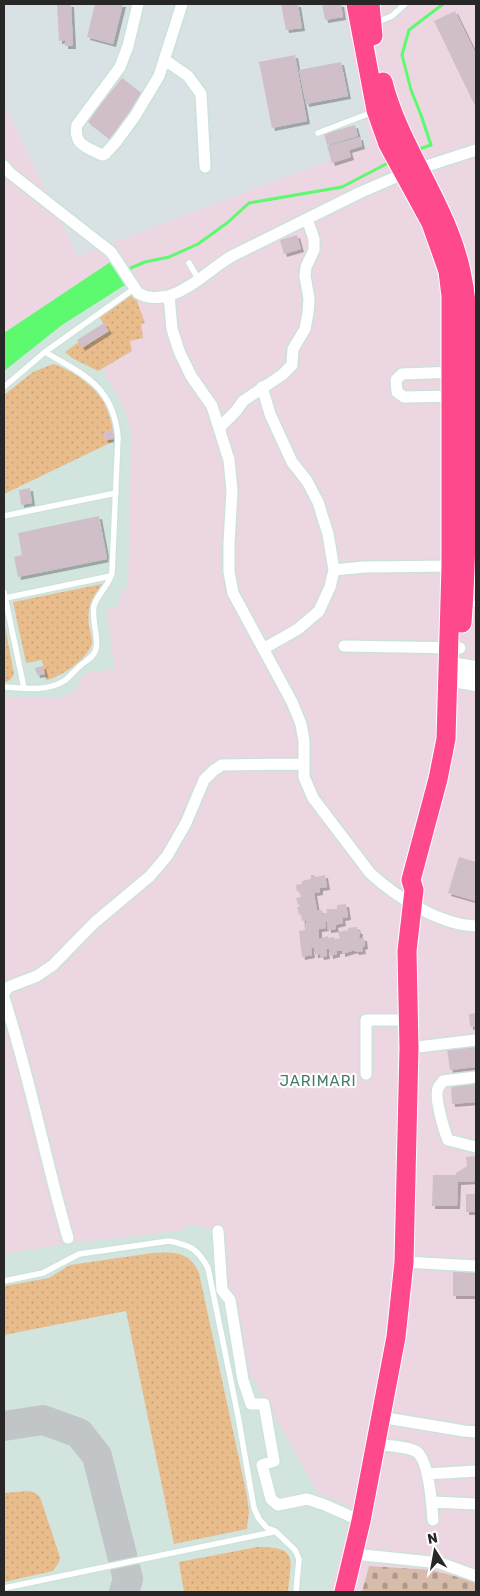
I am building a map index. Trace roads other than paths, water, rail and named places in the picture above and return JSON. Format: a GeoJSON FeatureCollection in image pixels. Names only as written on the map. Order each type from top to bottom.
{"type":"FeatureCollection","features":[{"type":"Feature","properties":{"kind":"main road"},"geometry":{"type":"LineString","coordinates":[[344,1592],[362,1521],[396,1338],[404,1262],[409,1048],[407,951],[413,897],[421,881],[451,772],[456,740],[464,562],[472,462],[466,393],[460,372],[448,271],[445,221],[410,169],[382,108],[356,4]]}},
{"type":"Feature","properties":{"kind":"main road"},"geometry":{"type":"LineString","coordinates":[[370,4],[382,108]]}},
{"type":"Feature","properties":{"kind":"main road"},"geometry":{"type":"LineString","coordinates":[[448,250],[461,271],[468,304],[468,318],[460,372]]}},
{"type":"Feature","properties":{"kind":"main road"},"geometry":{"type":"LineString","coordinates":[[459,667],[470,603],[464,562],[466,393]]}},
{"type":"Feature","properties":{"kind":"street"},"geometry":{"type":"LineString","coordinates":[[138,4],[128,46],[120,67],[76,125],[75,135],[78,142],[102,155],[105,154],[135,116],[159,76],[182,4]]}},
{"type":"Feature","properties":{"kind":"street"},"geometry":{"type":"LineString","coordinates":[[165,60],[188,76],[201,94],[205,168]]}},
{"type":"Feature","properties":{"kind":"street"},"geometry":{"type":"LineString","coordinates":[[4,166],[10,173],[111,252],[133,285],[144,297],[158,298],[179,292],[232,256],[410,169],[476,150]]}},
{"type":"Feature","properties":{"kind":"street"},"geometry":{"type":"LineString","coordinates":[[219,428],[243,401],[288,370],[292,365],[292,349],[302,335],[307,323],[309,299],[305,276],[306,266],[314,250],[314,239],[307,219]]}},
{"type":"Feature","properties":{"kind":"street"},"geometry":{"type":"LineString","coordinates":[[169,296],[172,329],[179,352],[191,376],[212,406],[229,460],[232,491],[229,572],[233,593],[292,702],[304,741],[304,777],[313,798],[377,880],[413,897],[439,918],[454,923],[476,926]]}},
{"type":"Feature","properties":{"kind":"street"},"geometry":{"type":"LineString","coordinates":[[460,372],[402,374],[396,380],[397,392],[404,397],[466,393]]}},
{"type":"Feature","properties":{"kind":"street"},"geometry":{"type":"LineString","coordinates":[[262,387],[270,414],[292,462],[307,481],[318,502],[328,534],[334,570],[330,587],[319,611],[298,629],[263,649]]}},
{"type":"Feature","properties":{"kind":"street"},"geometry":{"type":"LineString","coordinates":[[334,570],[464,562]]}},
{"type":"Feature","properties":{"kind":"street"},"geometry":{"type":"LineString","coordinates":[[344,646],[459,667]]}},
{"type":"Feature","properties":{"kind":"street"},"geometry":{"type":"LineString","coordinates":[[4,994],[7,988],[37,976],[53,965],[94,922],[150,876],[167,856],[186,823],[204,780],[214,770],[222,765],[304,764]]}},
{"type":"Feature","properties":{"kind":"street"},"geometry":{"type":"LineString","coordinates":[[5,1005],[22,1061],[68,1238]]}},
{"type":"Feature","properties":{"kind":"street"},"geometry":{"type":"LineString","coordinates":[[366,1074],[366,1020],[408,1020]]}},
{"type":"Feature","properties":{"kind":"street"},"geometry":{"type":"LineString","coordinates":[[409,1048],[476,1040]]}},
{"type":"Feature","properties":{"kind":"street"},"geometry":{"type":"LineString","coordinates":[[476,1077],[443,1081],[438,1087],[442,1126],[448,1140],[476,1147]]}},
{"type":"Feature","properties":{"kind":"street"},"geometry":{"type":"LineString","coordinates":[[218,1231],[222,1290],[230,1300],[244,1380],[251,1404],[264,1404],[274,1461],[262,1465],[271,1499],[278,1505],[306,1499],[325,1504],[362,1521]]}},
{"type":"Feature","properties":{"kind":"street"},"geometry":{"type":"LineString","coordinates":[[404,1262],[476,1266]]}},
{"type":"Feature","properties":{"kind":"street"},"geometry":{"type":"LineString","coordinates":[[380,1417],[476,1432]]}},
{"type":"Feature","properties":{"kind":"street"},"geometry":{"type":"LineString","coordinates":[[375,1444],[416,1451],[419,1454],[427,1474],[433,1520]]}},
{"type":"Feature","properties":{"kind":"street"},"geometry":{"type":"LineString","coordinates":[[427,1474],[476,1470]]}},
{"type":"Feature","properties":{"kind":"street"},"geometry":{"type":"LineString","coordinates":[[432,1502],[476,1504]]}},
{"type":"Feature","properties":{"kind":"street"},"geometry":{"type":"LineString","coordinates":[[354,1554],[440,1562],[476,1576]]}},
{"type":"Feature","properties":{"kind":"lane"},"geometry":{"type":"LineString","coordinates":[[371,25],[392,16],[405,4]]}},
{"type":"Feature","properties":{"kind":"lane"},"geometry":{"type":"LineString","coordinates":[[318,133],[382,108]]}},
{"type":"Feature","properties":{"kind":"lane"},"geometry":{"type":"LineString","coordinates":[[189,263],[199,280]]}},
{"type":"Feature","properties":{"kind":"lane"},"geometry":{"type":"LineString","coordinates":[[4,387],[44,352],[133,285]]}},
{"type":"Feature","properties":{"kind":"lane"},"geometry":{"type":"LineString","coordinates":[[4,687],[40,688],[56,685],[64,681],[93,655],[96,649],[94,605],[112,576],[118,437],[115,416],[94,381],[44,352]]}},
{"type":"Feature","properties":{"kind":"lane"},"geometry":{"type":"LineString","coordinates":[[4,516],[116,493]]}},
{"type":"Feature","properties":{"kind":"lane"},"geometry":{"type":"LineString","coordinates":[[24,688],[4,595],[112,576]]}},
{"type":"Feature","properties":{"kind":"lane"},"geometry":{"type":"LineString","coordinates":[[4,1281],[43,1273],[79,1254],[169,1241],[183,1244],[200,1254],[208,1268],[238,1416],[254,1508],[259,1519],[267,1528],[275,1531],[296,1550],[299,1559],[296,1592]]}},
{"type":"Feature","properties":{"kind":"lane"},"geometry":{"type":"LineString","coordinates":[[4,1588],[275,1531]]}},
{"type":"Feature","properties":{"kind":"waterway"},"geometry":{"type":"LineString","coordinates":[[416,150],[431,145],[411,90],[402,55],[409,30],[443,4]]}},
{"type":"Feature","properties":{"kind":"waterway"},"geometry":{"type":"LineString","coordinates":[[126,270],[145,262],[169,257],[198,244],[227,223],[249,203],[342,187],[390,162]]}},
{"type":"Feature","properties":{"kind":"district","name":"JARIMARI"},"geometry":{"type":"Point","coordinates":[318,1081]}}]}
